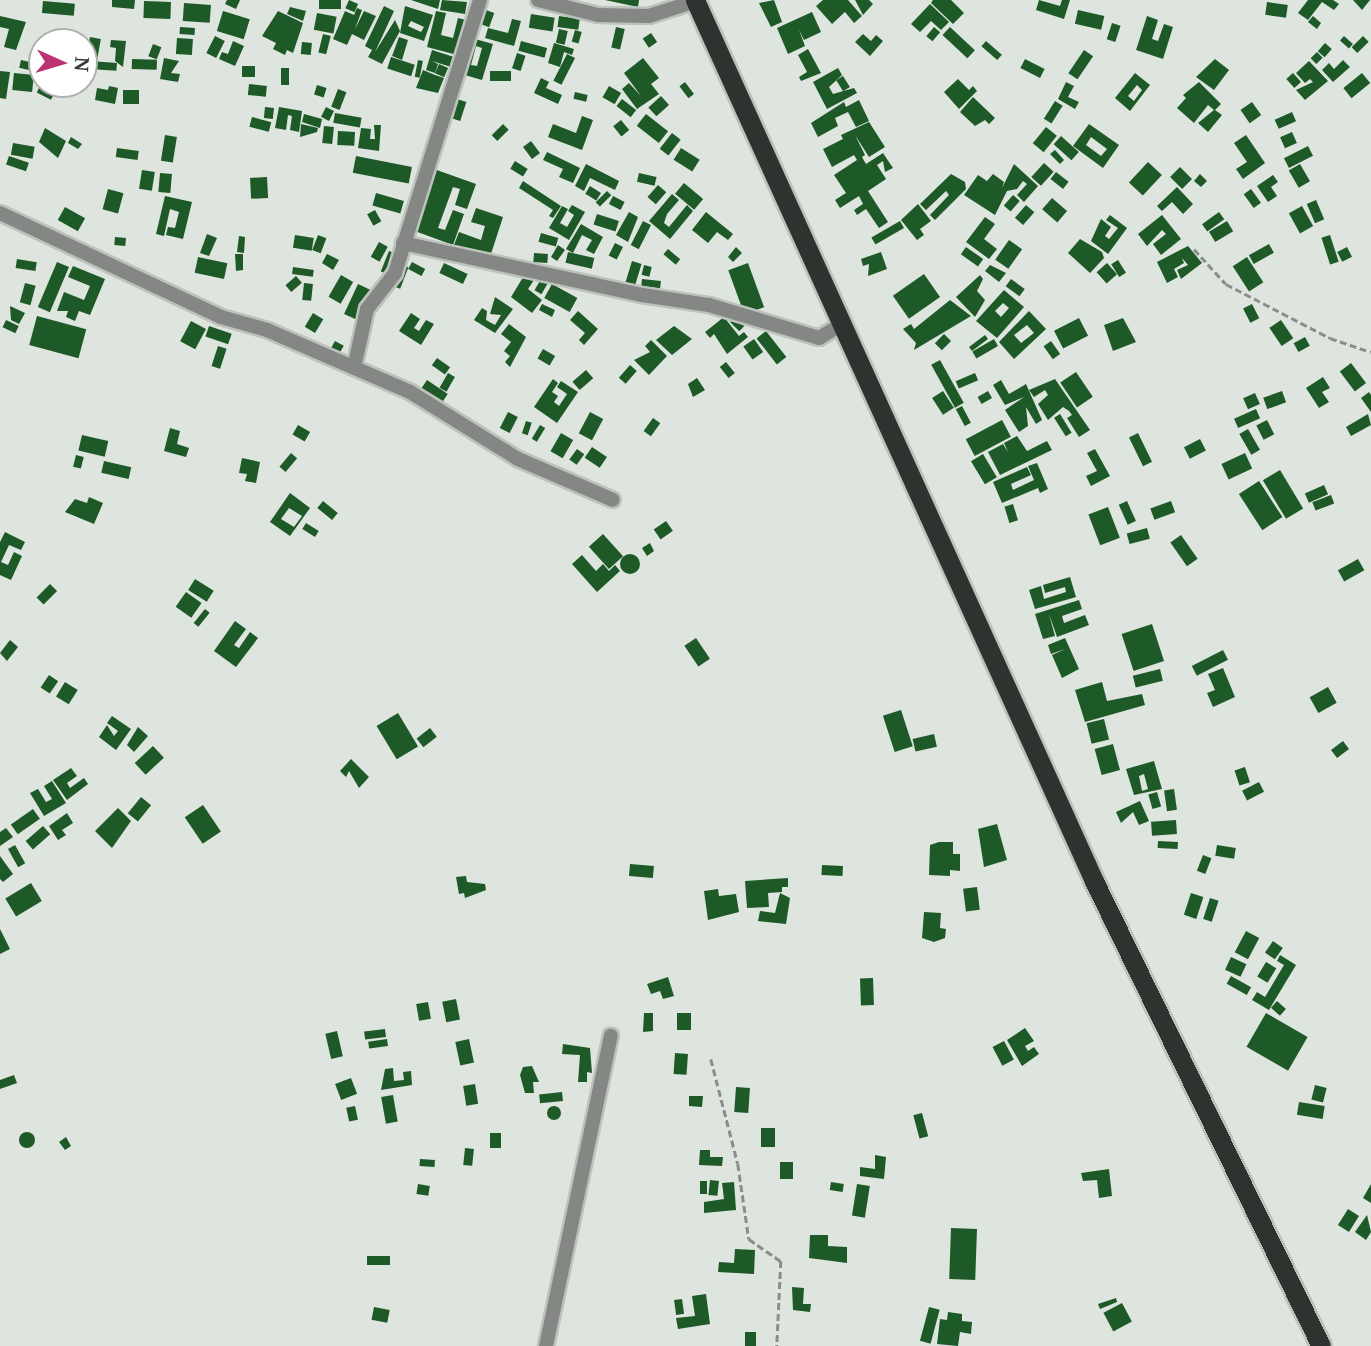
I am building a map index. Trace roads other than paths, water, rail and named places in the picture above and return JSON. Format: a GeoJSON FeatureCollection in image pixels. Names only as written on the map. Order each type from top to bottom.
{"type":"FeatureCollection","features":[{"type":"Feature","properties":{"kind":"highway"},"geometry":{"type":"LineString","coordinates":[[696,0],[1094,881],[1321,1346]]}},
{"type":"Feature","properties":{"kind":"street"},"geometry":{"type":"LineString","coordinates":[[354,368],[368,309],[395,273],[480,0]]}},
{"type":"Feature","properties":{"kind":"street"},"geometry":{"type":"LineString","coordinates":[[538,0],[598,15],[649,16],[696,0]]}},
{"type":"Feature","properties":{"kind":"street"},"geometry":{"type":"LineString","coordinates":[[0,213],[221,317],[267,330],[354,368],[451,414],[518,459],[614,500]]}},
{"type":"Feature","properties":{"kind":"street"},"geometry":{"type":"LineString","coordinates":[[403,243],[642,295],[709,305],[819,338],[842,324]]}},
{"type":"Feature","properties":{"kind":"street"},"geometry":{"type":"LineString","coordinates":[[546,1346],[611,1036]]}}]}
